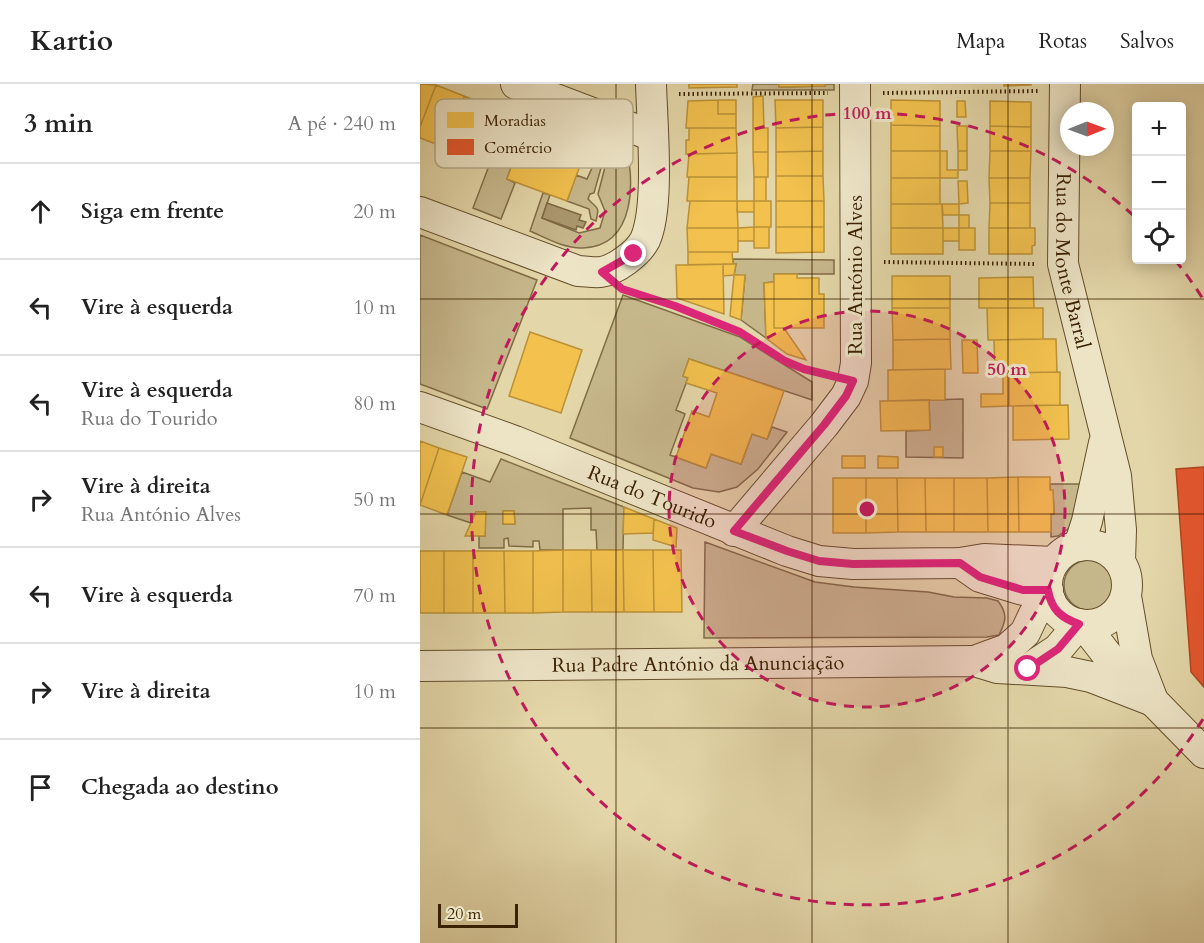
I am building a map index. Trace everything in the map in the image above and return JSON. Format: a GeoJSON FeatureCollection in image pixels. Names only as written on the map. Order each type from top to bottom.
{"type":"FeatureCollection","features":[{"type":"Feature","properties":{"kind":"street"},"geometry":{"type":"LineString","coordinates":[[516,84],[556,99]]}},
{"type":"Feature","properties":{"kind":"street","name":"Rua do Monte Barral"},"geometry":{"type":"LineString","coordinates":[[1065,87],[1063,264],[1116,476],[1121,530],[1120,561]]}},
{"type":"Feature","properties":{"kind":"street","name":"Rua António Alves"},"geometry":{"type":"LineString","coordinates":[[734,531],[824,425],[846,396],[853,381],[856,363],[855,88]]}},
{"type":"Feature","properties":{"kind":"street"},"geometry":{"type":"LineString","coordinates":[[420,212],[578,271],[602,272],[634,254],[644,241],[650,224],[654,185],[651,89]]}},
{"type":"Feature","properties":{"kind":"street"},"geometry":{"type":"LineString","coordinates":[[633,128],[653,136]]}},
{"type":"Feature","properties":{"kind":"street","name":"Rua do Tourido"},"geometry":{"type":"LineString","coordinates":[[420,407],[515,441],[734,531],[819,561],[853,564],[960,563],[984,559],[1050,584]]}},
{"type":"Feature","properties":{"kind":"street","name":"Rua do Monte Barral"},"geometry":{"type":"LineString","coordinates":[[1079,546],[1106,437]]}},
{"type":"Feature","properties":{"kind":"street"},"geometry":{"type":"LineString","coordinates":[[1126,596],[1114,614],[1105,621],[1081,624],[1067,620],[1059,613],[1050,584],[1065,552],[1079,546],[1091,545],[1102,548],[1112,553],[1120,561],[1127,582],[1126,596],[1137,659],[1153,701]]}},
{"type":"Feature","properties":{"kind":"street","name":"Rua Padre António da Anunciação"},"geometry":{"type":"LineString","coordinates":[[974,661],[1006,649],[1025,633],[1050,584]]}},
{"type":"Feature","properties":{"kind":"street"},"geometry":{"type":"LineString","coordinates":[[1028,669],[1058,649],[1081,624]]}},
{"type":"Feature","properties":{"kind":"street"},"geometry":{"type":"LineString","coordinates":[[1081,624],[1122,674],[1153,701],[1204,753]]}},
{"type":"Feature","properties":{"kind":"street","name":"Rua Padre António da Anunciação"},"geometry":{"type":"LineString","coordinates":[[420,666],[974,661],[997,668],[1067,672],[1091,677],[1153,701]]}},
{"type":"Feature","properties":{"kind":"path"},"geometry":{"type":"LineString","coordinates":[[651,89],[1065,87]]}},
{"type":"Feature","properties":{"kind":"path"},"geometry":{"type":"LineString","coordinates":[[856,262],[1063,264]]}},
{"type":"Feature","properties":{"kind":"path"},"geometry":{"type":"LineString","coordinates":[[602,272],[622,289],[675,306],[740,332],[785,361],[804,369],[853,381]]}},
{"type":"Feature","properties":{"kind":"shaded area"},"geometry":{"type":"Polygon","coordinates":[[[753,84],[779,84],[779,87],[834,84],[834,90],[752,90],[753,84]]]}},
{"type":"Feature","properties":{"kind":"shaded area"},"geometry":{"type":"Polygon","coordinates":[[[488,168],[511,168],[507,179],[515,183],[501,219],[473,208],[488,168]]]}},
{"type":"Feature","properties":{"kind":"shaded area"},"geometry":{"type":"Polygon","coordinates":[[[592,168],[601,168],[594,193],[590,194],[588,199],[598,210],[596,221],[591,219],[589,209],[567,201],[576,175],[587,179],[592,168]]]}},
{"type":"Feature","properties":{"kind":"shaded area"},"geometry":{"type":"Polygon","coordinates":[[[605,168],[629,168],[630,191],[623,223],[614,236],[601,244],[583,248],[569,247],[530,231],[543,193],[550,195],[542,218],[579,233],[600,228],[605,211],[598,194],[605,168]]]}},
{"type":"Feature","properties":{"kind":"shaded area"},"geometry":{"type":"Polygon","coordinates":[[[547,203],[581,215],[579,220],[586,222],[583,228],[577,226],[576,230],[542,218],[547,203]]]}},
{"type":"Feature","properties":{"kind":"shaded area"},"geometry":{"type":"Polygon","coordinates":[[[420,235],[537,280],[487,409],[420,384],[420,235]]]}},
{"type":"Feature","properties":{"kind":"shaded area"},"geometry":{"type":"Polygon","coordinates":[[[733,259],[834,260],[834,274],[774,274],[774,282],[764,283],[766,338],[741,320],[745,276],[734,275],[736,264],[733,264],[733,259]]]}},
{"type":"Feature","properties":{"kind":"shaded area"},"geometry":{"type":"Polygon","coordinates":[[[623,295],[740,337],[812,382],[812,400],[689,359],[683,376],[688,378],[676,410],[685,414],[670,455],[706,468],[711,454],[741,464],[752,434],[767,439],[772,427],[787,432],[758,469],[737,487],[719,492],[693,488],[570,438],[623,295]]]}},
{"type":"Feature","properties":{"kind":"shaded area"},"geometry":{"type":"Polygon","coordinates":[[[963,399],[963,458],[906,457],[906,431],[930,430],[929,400],[963,399]]]}},
{"type":"Feature","properties":{"kind":"shaded area"},"geometry":{"type":"Polygon","coordinates":[[[501,459],[624,507],[623,550],[597,550],[596,530],[591,530],[591,508],[563,509],[563,550],[540,550],[539,541],[533,541],[533,547],[509,546],[508,538],[504,539],[504,548],[479,548],[479,536],[485,536],[485,512],[476,512],[471,523],[447,515],[462,472],[490,482],[501,459]],[[503,511],[503,524],[515,524],[514,511],[503,511]]]}},
{"type":"Feature","properties":{"kind":"shaded area"},"geometry":{"type":"Polygon","coordinates":[[[1050,484],[1081,484],[1072,526],[1058,536],[1051,537],[1051,514],[1054,514],[1053,491],[1050,490],[1050,484]]]}},
{"type":"Feature","properties":{"kind":"shaded area"},"geometry":{"type":"Polygon","coordinates":[[[705,542],[815,582],[928,592],[954,597],[987,598],[998,601],[1005,614],[1004,622],[999,635],[987,637],[704,638],[705,542]]]}},
{"type":"Feature","properties":{"kind":"shaded area"},"geometry":{"type":"Polygon","coordinates":[[[1089,560],[1107,567],[1114,585],[1107,603],[1089,610],[1071,603],[1064,585],[1071,567],[1089,560]]]}},
{"type":"Feature","properties":{"kind":"building: Moradias"},"geometry":{"type":"Polygon","coordinates":[[[420,84],[436,85],[420,127],[420,84]]]}},
{"type":"Feature","properties":{"kind":"building: Moradias"},"geometry":{"type":"Polygon","coordinates":[[[689,84],[737,84],[737,87],[689,88],[689,84]]]}},
{"type":"Feature","properties":{"kind":"building: Moradias"},"geometry":{"type":"Polygon","coordinates":[[[779,84],[825,84],[825,86],[779,87],[779,84]]]}},
{"type":"Feature","properties":{"kind":"building: Moradias"},"geometry":{"type":"Polygon","coordinates":[[[1004,84],[1031,84],[1031,85],[1004,86],[1004,84]]]}},
{"type":"Feature","properties":{"kind":"building: Moradias"},"geometry":{"type":"Polygon","coordinates":[[[436,85],[464,96],[463,99],[435,99],[435,144],[420,138],[420,127],[436,85]]]}},
{"type":"Feature","properties":{"kind":"building: Moradias"},"geometry":{"type":"Polygon","coordinates":[[[763,96],[764,128],[753,128],[753,97],[763,96]]]}},
{"type":"Feature","properties":{"kind":"building: Moradias"},"geometry":{"type":"Polygon","coordinates":[[[718,100],[718,114],[736,114],[736,128],[686,128],[688,101],[718,100]]]}},
{"type":"Feature","properties":{"kind":"building: Moradias"},"geometry":{"type":"Polygon","coordinates":[[[718,100],[736,100],[736,114],[718,114],[718,100]]]}},
{"type":"Feature","properties":{"kind":"building: Moradias"},"geometry":{"type":"Polygon","coordinates":[[[775,100],[823,100],[823,127],[776,128],[775,100]]]}},
{"type":"Feature","properties":{"kind":"building: Moradias"},"geometry":{"type":"Polygon","coordinates":[[[891,100],[940,101],[940,126],[891,125],[891,100]]]}},
{"type":"Feature","properties":{"kind":"building: Moradias"},"geometry":{"type":"Polygon","coordinates":[[[957,101],[965,101],[966,117],[957,117],[957,101]]]}},
{"type":"Feature","properties":{"kind":"building: Moradias"},"geometry":{"type":"Polygon","coordinates":[[[990,101],[1031,102],[1031,127],[990,126],[990,101]]]}},
{"type":"Feature","properties":{"kind":"building: Moradias"},"geometry":{"type":"Polygon","coordinates":[[[891,125],[940,126],[940,151],[891,151],[891,125]]]}},
{"type":"Feature","properties":{"kind":"building: Moradias"},"geometry":{"type":"Polygon","coordinates":[[[957,126],[967,126],[967,151],[958,151],[957,126]]]}},
{"type":"Feature","properties":{"kind":"building: Moradias"},"geometry":{"type":"Polygon","coordinates":[[[990,126],[1031,127],[1031,151],[990,151],[990,126]]]}},
{"type":"Feature","properties":{"kind":"building: Moradias"},"geometry":{"type":"Polygon","coordinates":[[[823,127],[823,151],[776,152],[776,128],[823,127]]]}},
{"type":"Feature","properties":{"kind":"building: Moradias"},"geometry":{"type":"Polygon","coordinates":[[[689,128],[736,128],[737,153],[686,154],[689,128]]]}},
{"type":"Feature","properties":{"kind":"building: Moradias"},"geometry":{"type":"Polygon","coordinates":[[[753,128],[768,128],[768,152],[753,152],[753,128]]]}},
{"type":"Feature","properties":{"kind":"building: Moradias"},"geometry":{"type":"Polygon","coordinates":[[[823,151],[823,176],[776,176],[776,152],[823,151]]]}},
{"type":"Feature","properties":{"kind":"building: Moradias"},"geometry":{"type":"Polygon","coordinates":[[[891,151],[940,151],[940,178],[891,178],[891,151]]]}},
{"type":"Feature","properties":{"kind":"building: Moradias"},"geometry":{"type":"Polygon","coordinates":[[[940,151],[947,151],[947,170],[958,170],[958,178],[940,178],[940,151]]]}},
{"type":"Feature","properties":{"kind":"building: Moradias"},"geometry":{"type":"Polygon","coordinates":[[[958,151],[967,151],[967,170],[958,170],[958,151]]]}},
{"type":"Feature","properties":{"kind":"building: Moradias"},"geometry":{"type":"Polygon","coordinates":[[[990,151],[1031,151],[1030,178],[989,178],[990,151]]]}},
{"type":"Feature","properties":{"kind":"building: Moradias"},"geometry":{"type":"Polygon","coordinates":[[[753,152],[768,152],[768,177],[754,177],[753,152]]]}},
{"type":"Feature","properties":{"kind":"building: Moradias"},"geometry":{"type":"Polygon","coordinates":[[[737,153],[737,177],[687,177],[689,154],[737,153]]]}},
{"type":"Feature","properties":{"kind":"building: Moradias"},"geometry":{"type":"Polygon","coordinates":[[[511,168],[579,168],[567,201],[507,179],[511,168]]]}},
{"type":"Feature","properties":{"kind":"building: Moradias"},"geometry":{"type":"Polygon","coordinates":[[[776,176],[823,176],[824,201],[776,201],[776,176]]]}},
{"type":"Feature","properties":{"kind":"building: Moradias"},"geometry":{"type":"Polygon","coordinates":[[[689,177],[737,177],[737,201],[687,201],[689,177]]]}},
{"type":"Feature","properties":{"kind":"building: Moradias"},"geometry":{"type":"Polygon","coordinates":[[[754,177],[766,177],[766,201],[754,201],[754,177]]]}},
{"type":"Feature","properties":{"kind":"building: Moradias"},"geometry":{"type":"Polygon","coordinates":[[[891,178],[940,178],[940,204],[891,204],[891,178]]]}},
{"type":"Feature","properties":{"kind":"building: Moradias"},"geometry":{"type":"Polygon","coordinates":[[[989,178],[1030,178],[1030,203],[990,203],[989,178]]]}},
{"type":"Feature","properties":{"kind":"building: Moradias"},"geometry":{"type":"Polygon","coordinates":[[[958,181],[967,181],[968,203],[959,204],[958,181]]]}},
{"type":"Feature","properties":{"kind":"building: Moradias"},"geometry":{"type":"Polygon","coordinates":[[[690,201],[737,201],[738,228],[687,228],[690,201]]]}},
{"type":"Feature","properties":{"kind":"building: Moradias"},"geometry":{"type":"Polygon","coordinates":[[[737,201],[754,201],[754,212],[737,212],[737,201]]]}},
{"type":"Feature","properties":{"kind":"building: Moradias"},"geometry":{"type":"Polygon","coordinates":[[[754,201],[771,201],[771,227],[754,227],[754,201]]]}},
{"type":"Feature","properties":{"kind":"building: Moradias"},"geometry":{"type":"Polygon","coordinates":[[[776,201],[824,201],[824,227],[776,227],[776,201]]]}},
{"type":"Feature","properties":{"kind":"building: Moradias"},"geometry":{"type":"Polygon","coordinates":[[[990,203],[1030,203],[1030,228],[989,228],[990,203]]]}},
{"type":"Feature","properties":{"kind":"building: Moradias"},"geometry":{"type":"Polygon","coordinates":[[[891,204],[942,204],[943,228],[891,228],[891,204]]]}},
{"type":"Feature","properties":{"kind":"building: Moradias"},"geometry":{"type":"Polygon","coordinates":[[[942,204],[959,204],[959,215],[943,215],[942,204]]]}},
{"type":"Feature","properties":{"kind":"building: Moradias"},"geometry":{"type":"Polygon","coordinates":[[[959,215],[969,215],[969,228],[959,228],[959,215]]]}},
{"type":"Feature","properties":{"kind":"building: Moradias"},"geometry":{"type":"Polygon","coordinates":[[[754,227],[769,227],[769,248],[754,248],[754,227]]]}},
{"type":"Feature","properties":{"kind":"building: Moradias"},"geometry":{"type":"Polygon","coordinates":[[[754,227],[754,241],[738,241],[738,228],[754,227]]]}},
{"type":"Feature","properties":{"kind":"building: Moradias"},"geometry":{"type":"Polygon","coordinates":[[[776,227],[824,227],[824,252],[776,253],[776,227]]]}},
{"type":"Feature","properties":{"kind":"building: Moradias"},"geometry":{"type":"Polygon","coordinates":[[[687,228],[738,228],[738,252],[688,252],[687,228]]]}},
{"type":"Feature","properties":{"kind":"building: Moradias"},"geometry":{"type":"Polygon","coordinates":[[[891,228],[943,228],[943,254],[891,254],[891,228]]]}},
{"type":"Feature","properties":{"kind":"building: Moradias"},"geometry":{"type":"Polygon","coordinates":[[[943,228],[959,228],[959,241],[943,241],[943,228]]]}},
{"type":"Feature","properties":{"kind":"building: Moradias"},"geometry":{"type":"Polygon","coordinates":[[[959,228],[975,228],[975,250],[959,250],[959,228]]]}},
{"type":"Feature","properties":{"kind":"building: Moradias"},"geometry":{"type":"Polygon","coordinates":[[[989,228],[1035,228],[1035,245],[1032,246],[1032,254],[989,254],[989,228]]]}},
{"type":"Feature","properties":{"kind":"building: Moradias"},"geometry":{"type":"Polygon","coordinates":[[[688,252],[732,252],[733,264],[688,265],[688,252]]]}},
{"type":"Feature","properties":{"kind":"building: Moradias"},"geometry":{"type":"Polygon","coordinates":[[[723,264],[724,314],[677,298],[676,265],[723,264]]]}},
{"type":"Feature","properties":{"kind":"building: Moradias"},"geometry":{"type":"Polygon","coordinates":[[[723,264],[736,264],[734,275],[723,276],[723,264]]]}},
{"type":"Feature","properties":{"kind":"building: Moradias"},"geometry":{"type":"Polygon","coordinates":[[[774,274],[797,274],[797,278],[819,278],[819,294],[824,294],[824,328],[774,328],[774,274]]]}},
{"type":"Feature","properties":{"kind":"building: Moradias"},"geometry":{"type":"Polygon","coordinates":[[[734,275],[745,275],[741,320],[730,316],[734,275]]]}},
{"type":"Feature","properties":{"kind":"building: Moradias"},"geometry":{"type":"Polygon","coordinates":[[[892,276],[950,276],[950,308],[892,308],[892,276]]]}},
{"type":"Feature","properties":{"kind":"building: Moradias"},"geometry":{"type":"Polygon","coordinates":[[[1033,277],[1034,308],[979,308],[979,278],[1033,277]]]}},
{"type":"Feature","properties":{"kind":"building: Moradias"},"geometry":{"type":"Polygon","coordinates":[[[774,282],[774,328],[784,328],[806,360],[787,354],[766,338],[764,283],[774,282]]]}},
{"type":"Feature","properties":{"kind":"building: Moradias"},"geometry":{"type":"Polygon","coordinates":[[[892,308],[950,308],[950,339],[893,340],[892,308]]]}},
{"type":"Feature","properties":{"kind":"building: Moradias"},"geometry":{"type":"Polygon","coordinates":[[[987,308],[1043,308],[1043,339],[988,340],[987,308]]]}},
{"type":"Feature","properties":{"kind":"building: Moradias"},"geometry":{"type":"Polygon","coordinates":[[[530,332],[582,350],[561,413],[509,396],[530,332]]]}},
{"type":"Feature","properties":{"kind":"building: Moradias"},"geometry":{"type":"Polygon","coordinates":[[[950,339],[951,369],[893,370],[893,340],[950,339]]]}},
{"type":"Feature","properties":{"kind":"building: Moradias"},"geometry":{"type":"Polygon","coordinates":[[[1056,339],[1057,372],[995,373],[994,340],[1056,339]]]}},
{"type":"Feature","properties":{"kind":"building: Moradias"},"geometry":{"type":"Polygon","coordinates":[[[962,340],[977,340],[978,373],[963,373],[962,340]]]}},
{"type":"Feature","properties":{"kind":"building: Moradias"},"geometry":{"type":"Polygon","coordinates":[[[689,359],[784,391],[767,439],[752,434],[741,464],[711,454],[706,468],[676,457],[692,411],[709,417],[717,393],[686,383],[688,378],[683,376],[689,359]]]}},
{"type":"Feature","properties":{"kind":"building: Moradias"},"geometry":{"type":"Polygon","coordinates":[[[945,369],[945,400],[888,401],[888,370],[945,369]]]}},
{"type":"Feature","properties":{"kind":"building: Moradias"},"geometry":{"type":"Polygon","coordinates":[[[1060,372],[1060,405],[1009,406],[1009,373],[1060,372]]]}},
{"type":"Feature","properties":{"kind":"building: Moradias"},"geometry":{"type":"Polygon","coordinates":[[[1003,373],[1009,373],[1009,406],[981,407],[981,394],[1003,394],[1003,373]]]}},
{"type":"Feature","properties":{"kind":"building: Moradias"},"geometry":{"type":"Polygon","coordinates":[[[929,400],[930,430],[881,431],[880,401],[929,400]]]}},
{"type":"Feature","properties":{"kind":"building: Moradias"},"geometry":{"type":"Polygon","coordinates":[[[1068,405],[1069,439],[1013,440],[1013,406],[1068,405]]]}},
{"type":"Feature","properties":{"kind":"building: Moradias"},"geometry":{"type":"Polygon","coordinates":[[[420,441],[439,448],[420,505],[420,441]]]}},
{"type":"Feature","properties":{"kind":"building: Moradias"},"geometry":{"type":"Polygon","coordinates":[[[934,447],[943,447],[943,457],[934,457],[934,447]]]}},
{"type":"Feature","properties":{"kind":"building: Moradias"},"geometry":{"type":"Polygon","coordinates":[[[439,448],[467,457],[447,515],[420,505],[439,448]]]}},
{"type":"Feature","properties":{"kind":"building: Moradias"},"geometry":{"type":"Polygon","coordinates":[[[842,456],[865,456],[865,468],[842,468],[842,456]]]}},
{"type":"Feature","properties":{"kind":"building: Moradias"},"geometry":{"type":"Polygon","coordinates":[[[878,456],[898,457],[898,468],[878,468],[878,456]]]}},
{"type":"Feature","properties":{"kind":"building: Moradias"},"geometry":{"type":"Polygon","coordinates":[[[1018,477],[1050,477],[1054,514],[1051,514],[1051,532],[1019,532],[1018,477]]]}},
{"type":"Feature","properties":{"kind":"building: Moradias"},"geometry":{"type":"Polygon","coordinates":[[[1018,477],[1019,532],[988,532],[987,478],[1018,477]]]}},
{"type":"Feature","properties":{"kind":"building: Moradias"},"geometry":{"type":"Polygon","coordinates":[[[833,478],[866,478],[866,533],[833,533],[833,478]]]}},
{"type":"Feature","properties":{"kind":"building: Moradias"},"geometry":{"type":"Polygon","coordinates":[[[866,478],[897,478],[898,532],[866,533],[866,478]]]}},
{"type":"Feature","properties":{"kind":"building: Moradias"},"geometry":{"type":"Polygon","coordinates":[[[897,478],[925,478],[926,532],[898,532],[897,478]]]}},
{"type":"Feature","properties":{"kind":"building: Moradias"},"geometry":{"type":"Polygon","coordinates":[[[925,478],[954,478],[954,532],[926,532],[925,478]]]}},
{"type":"Feature","properties":{"kind":"building: Moradias"},"geometry":{"type":"Polygon","coordinates":[[[954,478],[987,478],[988,532],[954,532],[954,478]]]}},
{"type":"Feature","properties":{"kind":"building: Moradias"},"geometry":{"type":"Polygon","coordinates":[[[624,507],[654,519],[653,533],[623,534],[624,507]]]}},
{"type":"Feature","properties":{"kind":"building: Moradias"},"geometry":{"type":"Polygon","coordinates":[[[503,511],[514,511],[515,524],[503,524],[503,511]]]}},
{"type":"Feature","properties":{"kind":"building: Moradias"},"geometry":{"type":"Polygon","coordinates":[[[476,512],[486,512],[485,536],[465,536],[476,512]]]}},
{"type":"Feature","properties":{"kind":"building: Moradias"},"geometry":{"type":"Polygon","coordinates":[[[654,519],[677,528],[676,547],[653,540],[654,519]]]}},
{"type":"Feature","properties":{"kind":"building: Moradias"},"geometry":{"type":"Polygon","coordinates":[[[563,550],[591,550],[592,612],[563,612],[563,550]]]}},
{"type":"Feature","properties":{"kind":"building: Moradias"},"geometry":{"type":"Polygon","coordinates":[[[563,550],[563,612],[533,613],[533,551],[563,550]]]}},
{"type":"Feature","properties":{"kind":"building: Moradias"},"geometry":{"type":"Polygon","coordinates":[[[591,550],[623,550],[624,612],[592,612],[591,550]]]}},
{"type":"Feature","properties":{"kind":"building: Moradias"},"geometry":{"type":"Polygon","coordinates":[[[623,550],[653,550],[654,612],[624,612],[623,550]]]}},
{"type":"Feature","properties":{"kind":"building: Moradias"},"geometry":{"type":"Polygon","coordinates":[[[653,550],[681,550],[682,612],[654,612],[653,550]]]}},
{"type":"Feature","properties":{"kind":"building: Moradias"},"geometry":{"type":"Polygon","coordinates":[[[420,551],[444,551],[444,613],[420,613],[420,551]]]}},
{"type":"Feature","properties":{"kind":"building: Moradias"},"geometry":{"type":"Polygon","coordinates":[[[444,551],[473,551],[473,613],[444,613],[444,551]]]}},
{"type":"Feature","properties":{"kind":"building: Moradias"},"geometry":{"type":"Polygon","coordinates":[[[473,551],[504,551],[505,613],[473,613],[473,551]]]}},
{"type":"Feature","properties":{"kind":"building: Moradias"},"geometry":{"type":"Polygon","coordinates":[[[504,551],[533,551],[533,613],[505,613],[504,551]]]}},
{"type":"Feature","properties":{"kind":"building: Comércio"},"geometry":{"type":"Polygon","coordinates":[[[1204,467],[1204,687],[1191,672],[1176,469],[1204,467]]]}},
{"type":"Feature","properties":{"kind":"route"},"geometry":{"type":"LineString","coordinates":[[634,254],[602,272],[622,289],[675,306],[740,332],[785,361],[804,369],[853,381],[846,396],[824,425],[734,531],[819,561],[853,564],[960,563],[980,577],[1023,590],[1048,590],[1050,600],[1059,613],[1067,620],[1079,624],[1058,649],[1028,669]]}}]}
